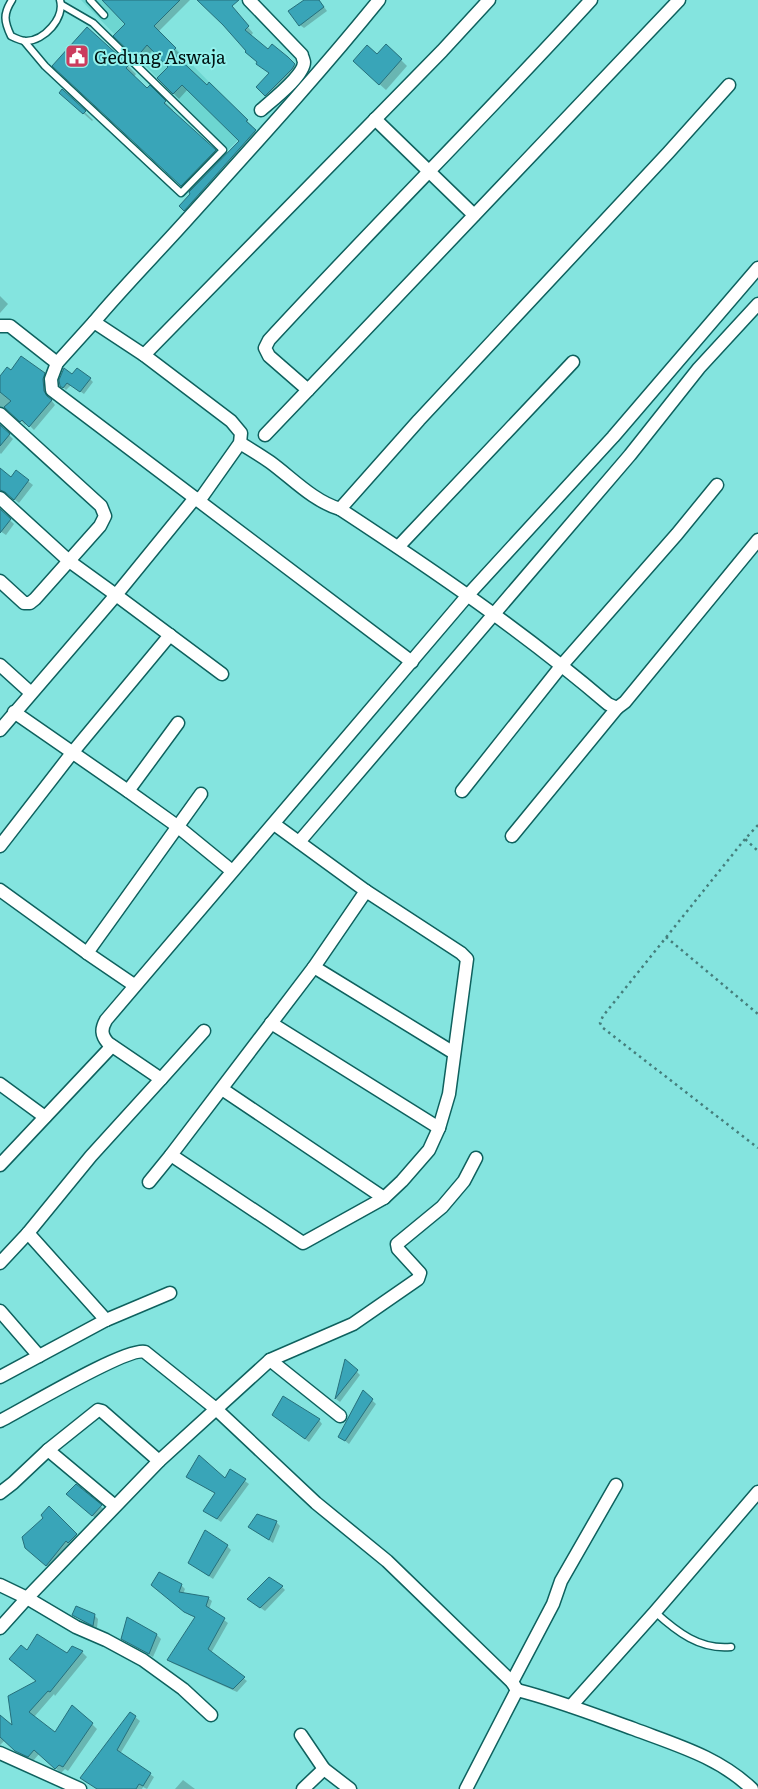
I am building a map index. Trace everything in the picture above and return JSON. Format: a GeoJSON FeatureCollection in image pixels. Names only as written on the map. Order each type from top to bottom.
{"type":"FeatureCollection","features":[{"type":"Feature","properties":{"kind":"street"},"geometry":{"type":"LineString","coordinates":[[249,0],[302,55],[304,62],[302,70],[297,76],[261,110]]}},
{"type":"Feature","properties":{"kind":"street"},"geometry":{"type":"LineString","coordinates":[[379,0],[325,66],[118,293],[57,363],[51,379],[52,390],[412,662]]}},
{"type":"Feature","properties":{"kind":"street"},"geometry":{"type":"LineString","coordinates":[[144,355],[490,0]]}},
{"type":"Feature","properties":{"kind":"street"},"geometry":{"type":"LineString","coordinates":[[308,390],[269,356],[265,348],[269,340],[350,252],[522,76],[591,0]]}},
{"type":"Feature","properties":{"kind":"street"},"geometry":{"type":"LineString","coordinates":[[265,435],[678,0]]}},
{"type":"Feature","properties":{"kind":"street"},"geometry":{"type":"LineString","coordinates":[[340,509],[426,413],[729,86]]}},
{"type":"Feature","properties":{"kind":"street"},"geometry":{"type":"LineString","coordinates":[[375,119],[474,215]]}},
{"type":"Feature","properties":{"kind":"street"},"geometry":{"type":"LineString","coordinates":[[161,1079],[112,1046],[103,1037],[103,1025],[134,985],[274,824],[468,595],[613,437],[758,268]]}},
{"type":"Feature","properties":{"kind":"street"},"geometry":{"type":"LineString","coordinates":[[299,842],[630,455],[699,368],[758,304]]}},
{"type":"Feature","properties":{"kind":"street"},"geometry":{"type":"LineString","coordinates":[[0,730],[116,596],[197,499],[240,443],[241,433],[231,421],[144,355],[94,322]]}},
{"type":"Feature","properties":{"kind":"street"},"geometry":{"type":"LineString","coordinates":[[0,326],[10,326],[57,363]]}},
{"type":"Feature","properties":{"kind":"street"},"geometry":{"type":"LineString","coordinates":[[398,547],[573,362]]}},
{"type":"Feature","properties":{"kind":"street"},"geometry":{"type":"LineString","coordinates":[[0,414],[101,506],[105,516],[100,526],[30,603],[24,603],[0,581]]}},
{"type":"Feature","properties":{"kind":"street"},"geometry":{"type":"LineString","coordinates":[[240,443],[268,460],[318,499],[340,509],[494,613],[562,665],[608,704],[617,708]]}},
{"type":"Feature","properties":{"kind":"street"},"geometry":{"type":"LineString","coordinates":[[462,791],[562,665],[677,534],[717,485]]}},
{"type":"Feature","properties":{"kind":"street"},"geometry":{"type":"LineString","coordinates":[[0,498],[69,561],[222,674]]}},
{"type":"Feature","properties":{"kind":"street"},"geometry":{"type":"LineString","coordinates":[[512,836],[758,540]]}},
{"type":"Feature","properties":{"kind":"street"},"geometry":{"type":"LineString","coordinates":[[0,846],[72,753],[170,635]]}},
{"type":"Feature","properties":{"kind":"street"},"geometry":{"type":"LineString","coordinates":[[0,665],[31,693]]}},
{"type":"Feature","properties":{"kind":"street"},"geometry":{"type":"LineString","coordinates":[[14,712],[128,790],[177,826],[232,871]]}},
{"type":"Feature","properties":{"kind":"street"},"geometry":{"type":"LineString","coordinates":[[128,790],[178,723]]}},
{"type":"Feature","properties":{"kind":"street"},"geometry":{"type":"LineString","coordinates":[[87,953],[201,794]]}},
{"type":"Feature","properties":{"kind":"street"},"geometry":{"type":"LineString","coordinates":[[171,1155],[303,1242],[384,1198],[402,1181],[429,1150],[439,1128],[449,1094],[467,962],[466,957],[366,891],[274,824]]}},
{"type":"Feature","properties":{"kind":"street"},"geometry":{"type":"LineString","coordinates":[[0,890],[134,985]]}},
{"type":"Feature","properties":{"kind":"street"},"geometry":{"type":"LineString","coordinates":[[148,1182],[222,1089],[314,967],[366,891]]}},
{"type":"Feature","properties":{"kind":"street"},"geometry":{"type":"LineString","coordinates":[[314,967],[454,1053]]}},
{"type":"Feature","properties":{"kind":"street"},"geometry":{"type":"LineString","coordinates":[[271,1023],[439,1128]]}},
{"type":"Feature","properties":{"kind":"street"},"geometry":{"type":"LineString","coordinates":[[0,1263],[91,1156],[204,1031]]}},
{"type":"Feature","properties":{"kind":"street"},"geometry":{"type":"LineString","coordinates":[[0,1166],[112,1046]]}},
{"type":"Feature","properties":{"kind":"street"},"geometry":{"type":"LineString","coordinates":[[0,1084],[45,1117]]}},
{"type":"Feature","properties":{"kind":"street"},"geometry":{"type":"LineString","coordinates":[[222,1089],[384,1198]]}},
{"type":"Feature","properties":{"kind":"street"},"geometry":{"type":"LineString","coordinates":[[0,1628],[159,1461],[270,1360],[353,1324],[418,1279],[420,1273],[398,1249],[397,1244],[442,1207],[464,1181],[476,1158]]}},
{"type":"Feature","properties":{"kind":"street"},"geometry":{"type":"LineString","coordinates":[[28,1232],[106,1320]]}},
{"type":"Feature","properties":{"kind":"street"},"geometry":{"type":"LineString","coordinates":[[0,1377],[106,1320],[170,1293]]}},
{"type":"Feature","properties":{"kind":"street"},"geometry":{"type":"LineString","coordinates":[[0,1310],[39,1356]]}},
{"type":"Feature","properties":{"kind":"street"},"geometry":{"type":"LineString","coordinates":[[0,1421],[101,1367],[140,1351],[144,1352],[216,1409],[316,1503],[386,1561],[515,1686],[708,1757],[740,1777],[752,1789]]}},
{"type":"Feature","properties":{"kind":"street"},"geometry":{"type":"LineString","coordinates":[[270,1360],[340,1416]]}},
{"type":"Feature","properties":{"kind":"street"},"geometry":{"type":"LineString","coordinates":[[0,1492],[98,1410],[102,1411],[159,1461]]}},
{"type":"Feature","properties":{"kind":"street"},"geometry":{"type":"LineString","coordinates":[[48,1450],[116,1506]]}},
{"type":"Feature","properties":{"kind":"street"},"geometry":{"type":"LineString","coordinates":[[466,1789],[515,1686],[561,1580],[616,1485]]}},
{"type":"Feature","properties":{"kind":"street"},"geometry":{"type":"LineString","coordinates":[[572,1706],[656,1612],[758,1492]]}},
{"type":"Feature","properties":{"kind":"street"},"geometry":{"type":"LineString","coordinates":[[0,1585],[27,1598],[76,1627],[106,1640],[143,1660],[183,1689],[211,1715]]}},
{"type":"Feature","properties":{"kind":"street"},"geometry":{"type":"LineString","coordinates":[[301,1735],[324,1769],[350,1789]]}},
{"type":"Feature","properties":{"kind":"street"},"geometry":{"type":"LineString","coordinates":[[0,1753],[80,1789]]}},
{"type":"Feature","properties":{"kind":"street"},"geometry":{"type":"LineString","coordinates":[[303,1789],[324,1769]]}},
{"type":"Feature","properties":{"kind":"lane"},"geometry":{"type":"LineString","coordinates":[[12,0],[5,12],[6,24],[11,36],[24,41],[34,40],[49,31],[60,12],[61,3],[93,23],[224,150],[181,193],[45,66],[24,41]]}},
{"type":"Feature","properties":{"kind":"lane"},"geometry":{"type":"LineString","coordinates":[[90,0],[104,15]]}},
{"type":"Feature","properties":{"kind":"lane"},"geometry":{"type":"LineString","coordinates":[[656,1612],[678,1632],[695,1640],[721,1648],[731,1647]]}},
{"type":"Feature","properties":{"kind":"path"},"geometry":{"type":"LineString","coordinates":[[758,825],[666,937],[603,1016],[600,1023],[603,1028],[758,1148]]}},
{"type":"Feature","properties":{"kind":"path"},"geometry":{"type":"LineString","coordinates":[[745,839],[758,851]]}},
{"type":"Feature","properties":{"kind":"path"},"geometry":{"type":"LineString","coordinates":[[666,937],[758,1014]]}},
{"type":"Feature","properties":{"kind":"shaded area"},"geometry":{"type":"Polygon","coordinates":[[[81,0],[129,0],[252,126],[228,150],[81,0]]]}},
{"type":"Feature","properties":{"kind":"building"},"geometry":{"type":"Polygon","coordinates":[[[102,0],[180,0],[154,26],[176,48],[172,52],[207,85],[209,82],[256,130],[184,211],[179,206],[190,194],[189,192],[239,141],[182,85],[173,94],[157,78],[168,67],[147,45],[136,58],[113,36],[125,24],[102,0]]]}},
{"type":"Feature","properties":{"kind":"building"},"geometry":{"type":"Polygon","coordinates":[[[197,0],[239,0],[232,6],[249,26],[245,30],[268,49],[272,44],[295,64],[265,96],[256,87],[269,73],[256,64],[257,62],[245,52],[223,25],[197,0]]]}},
{"type":"Feature","properties":{"kind":"building"},"geometry":{"type":"Polygon","coordinates":[[[304,0],[319,0],[324,7],[299,26],[288,11],[304,0]]]}},
{"type":"Feature","properties":{"kind":"building"},"geometry":{"type":"Polygon","coordinates":[[[87,27],[129,65],[126,68],[147,88],[150,85],[166,101],[164,103],[216,150],[181,186],[52,66],[87,27]]]}},
{"type":"Feature","properties":{"kind":"building"},"geometry":{"type":"Polygon","coordinates":[[[386,44],[402,59],[379,85],[353,61],[367,45],[377,54],[386,44]]]}},
{"type":"Feature","properties":{"kind":"building"},"geometry":{"type":"Polygon","coordinates":[[[62,89],[86,111],[83,114],[59,93],[62,89]]]}},
{"type":"Feature","properties":{"kind":"building"},"geometry":{"type":"Polygon","coordinates":[[[21,356],[45,373],[43,379],[44,391],[52,400],[29,427],[22,420],[20,422],[4,407],[11,401],[0,392],[0,376],[7,367],[11,370],[21,356]]]}},
{"type":"Feature","properties":{"kind":"building"},"geometry":{"type":"Polygon","coordinates":[[[64,368],[72,374],[77,368],[91,378],[80,392],[67,383],[63,388],[60,386],[59,380],[64,368]]]}},
{"type":"Feature","properties":{"kind":"building"},"geometry":{"type":"Polygon","coordinates":[[[0,425],[10,434],[0,446],[0,425]]]}},
{"type":"Feature","properties":{"kind":"building"},"geometry":{"type":"Polygon","coordinates":[[[0,468],[11,477],[16,470],[29,480],[14,500],[0,490],[0,468]]]}},
{"type":"Feature","properties":{"kind":"building"},"geometry":{"type":"Polygon","coordinates":[[[0,509],[11,519],[0,533],[0,509]]]}},
{"type":"Feature","properties":{"kind":"building"},"geometry":{"type":"Polygon","coordinates":[[[345,1359],[358,1370],[335,1399],[345,1359]]]}},
{"type":"Feature","properties":{"kind":"building"},"geometry":{"type":"Polygon","coordinates":[[[363,1390],[373,1399],[345,1441],[338,1437],[363,1390]]]}},
{"type":"Feature","properties":{"kind":"building"},"geometry":{"type":"Polygon","coordinates":[[[283,1396],[320,1419],[305,1439],[272,1415],[283,1396]]]}},
{"type":"Feature","properties":{"kind":"building"},"geometry":{"type":"Polygon","coordinates":[[[199,1455],[225,1478],[230,1469],[246,1479],[217,1519],[203,1511],[215,1493],[186,1477],[199,1455]]]}},
{"type":"Feature","properties":{"kind":"building"},"geometry":{"type":"Polygon","coordinates":[[[76,1484],[102,1505],[92,1516],[66,1494],[76,1484]]]}},
{"type":"Feature","properties":{"kind":"building"},"geometry":{"type":"Polygon","coordinates":[[[49,1506],[77,1534],[68,1543],[66,1541],[46,1566],[25,1548],[22,1537],[43,1518],[41,1515],[49,1506]]]}},
{"type":"Feature","properties":{"kind":"building"},"geometry":{"type":"Polygon","coordinates":[[[257,1514],[277,1521],[269,1540],[248,1527],[257,1514]]]}},
{"type":"Feature","properties":{"kind":"building"},"geometry":{"type":"Polygon","coordinates":[[[205,1530],[228,1545],[209,1576],[188,1563],[205,1530]]]}},
{"type":"Feature","properties":{"kind":"building"},"geometry":{"type":"Polygon","coordinates":[[[159,1572],[182,1584],[179,1592],[209,1597],[206,1606],[225,1618],[208,1649],[245,1677],[233,1689],[167,1660],[195,1617],[184,1612],[151,1585],[159,1572]]]}},
{"type":"Feature","properties":{"kind":"building"},"geometry":{"type":"Polygon","coordinates":[[[269,1577],[283,1586],[260,1608],[247,1599],[269,1577]]]}},
{"type":"Feature","properties":{"kind":"building"},"geometry":{"type":"Polygon","coordinates":[[[76,1606],[95,1614],[93,1626],[72,1615],[76,1606]]]}},
{"type":"Feature","properties":{"kind":"building"},"geometry":{"type":"Polygon","coordinates":[[[127,1617],[157,1634],[149,1654],[121,1639],[127,1617]]]}},
{"type":"Feature","properties":{"kind":"building"},"geometry":{"type":"Polygon","coordinates":[[[37,1634],[67,1653],[72,1646],[83,1651],[50,1692],[48,1691],[29,1712],[55,1732],[72,1705],[93,1723],[63,1767],[59,1765],[55,1769],[34,1750],[28,1757],[15,1751],[0,1737],[0,1715],[12,1725],[8,1696],[36,1681],[9,1659],[21,1645],[27,1650],[37,1634]]]}},
{"type":"Feature","properties":{"kind":"building"},"geometry":{"type":"Polygon","coordinates":[[[130,1712],[136,1716],[117,1750],[151,1773],[143,1786],[139,1784],[136,1789],[97,1789],[80,1778],[130,1712]]]}},
{"type":"Feature","properties":{"kind":"place","name":"Gedung Aswaja"},"geometry":{"type":"Point","coordinates":[77,56]}}]}
